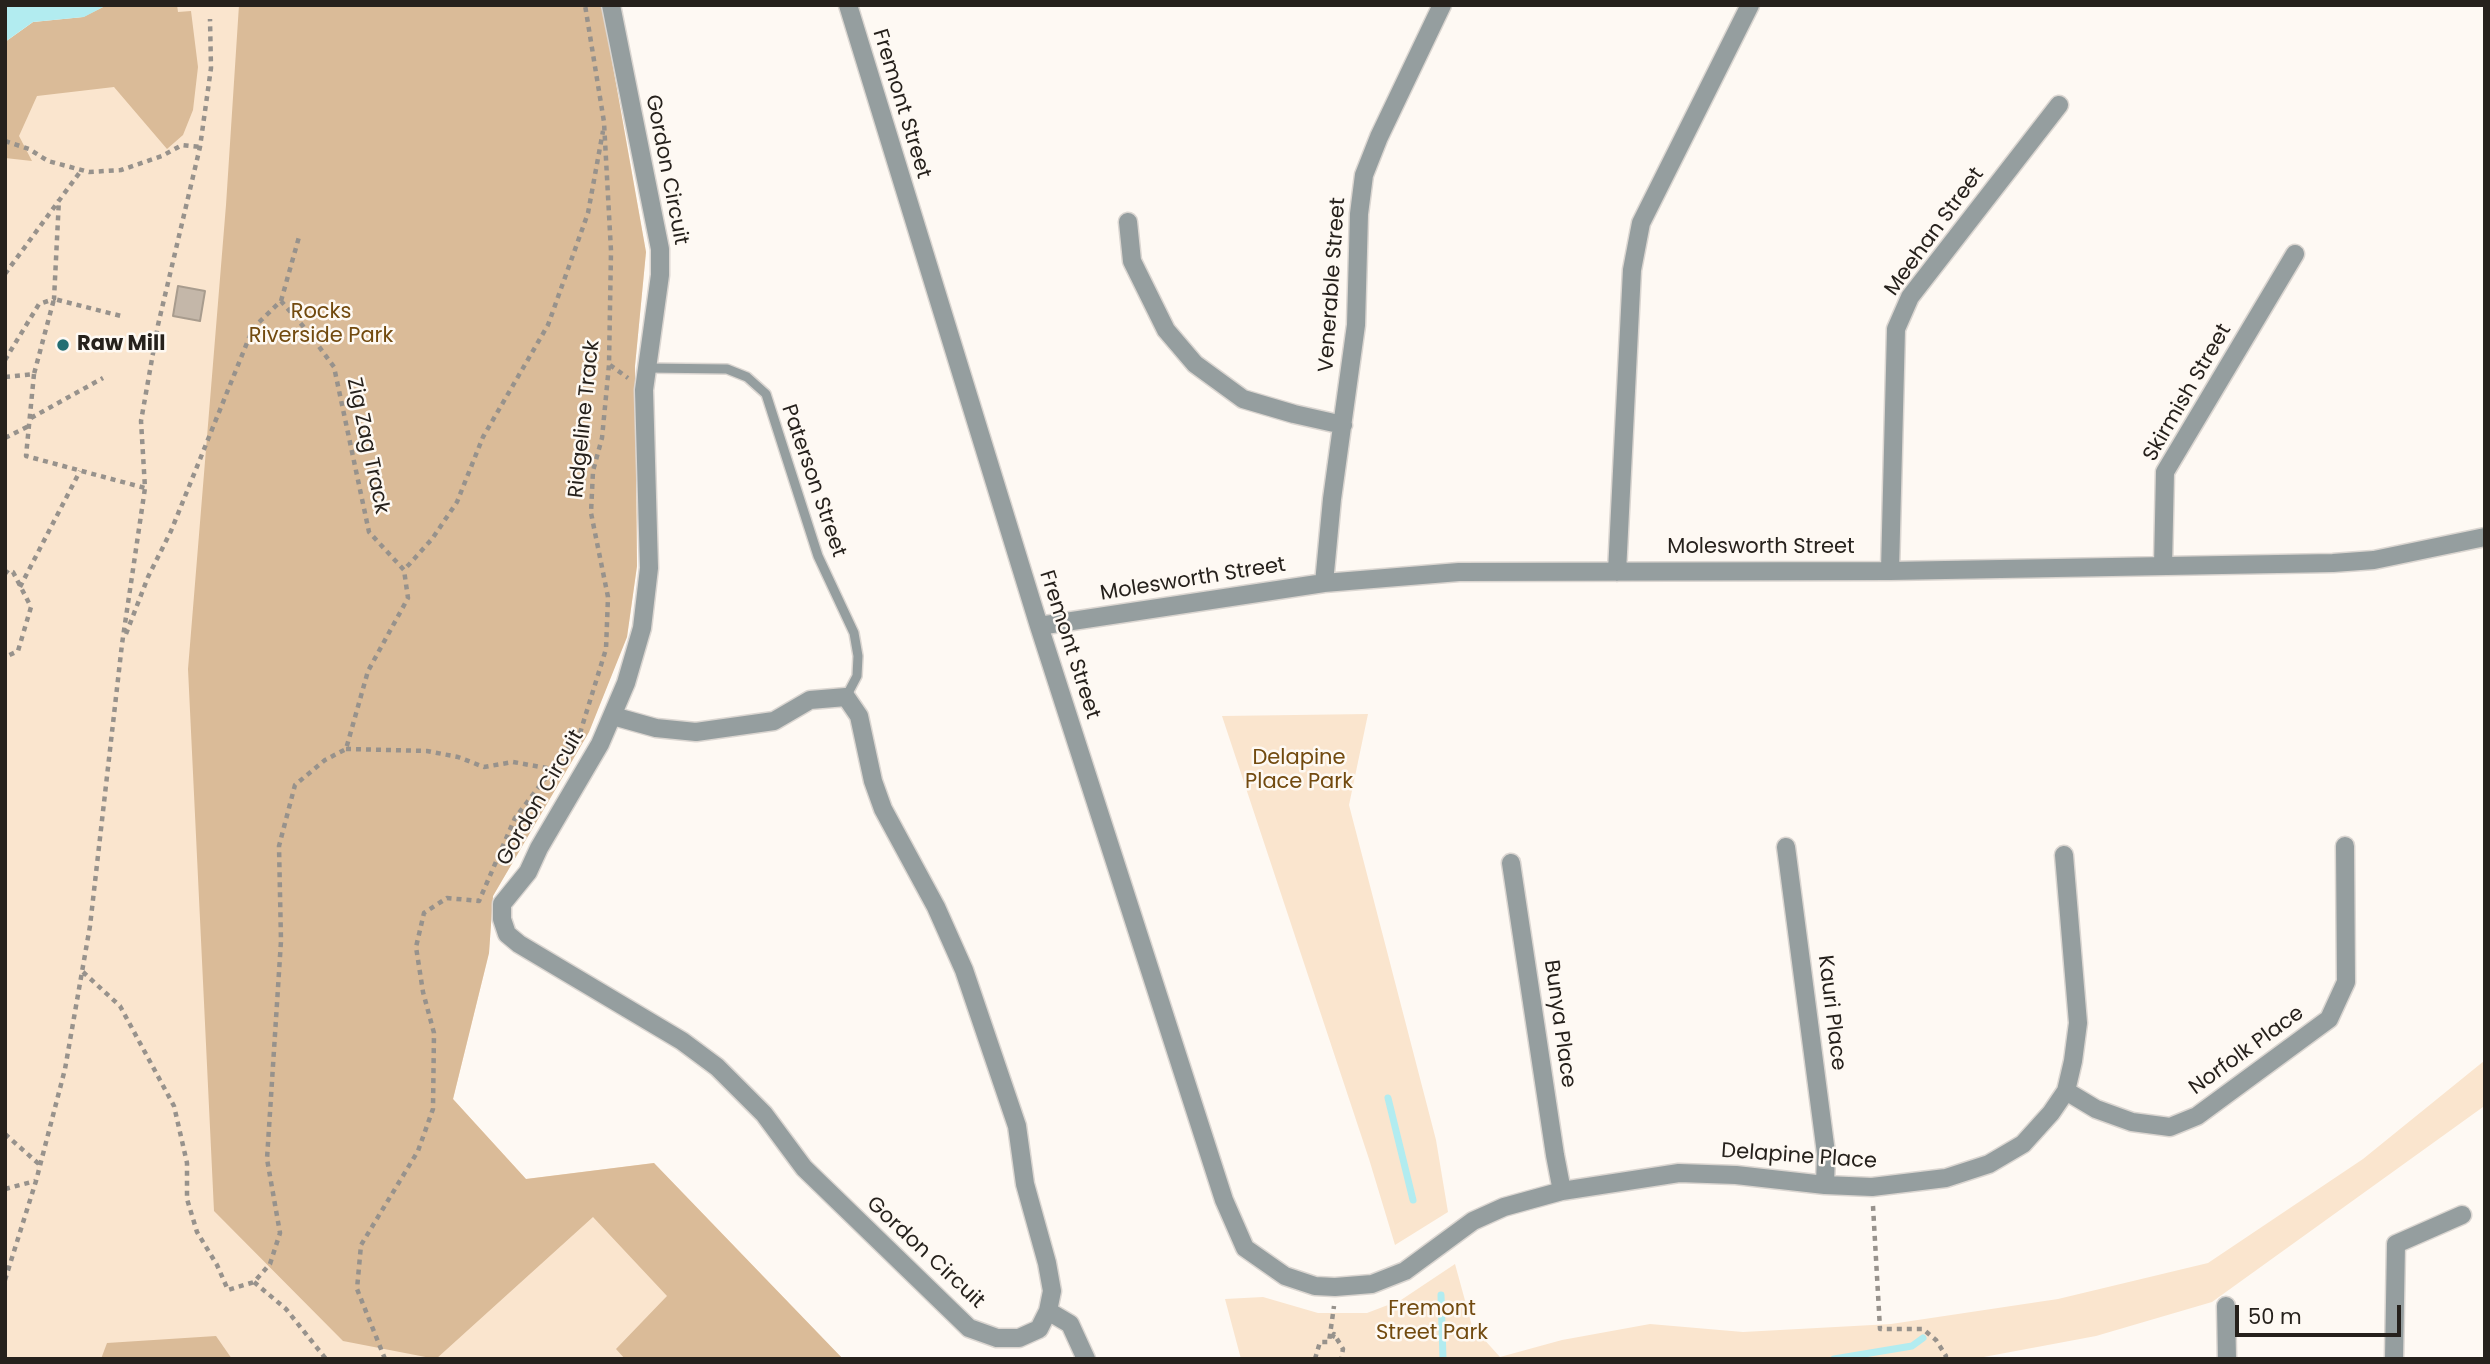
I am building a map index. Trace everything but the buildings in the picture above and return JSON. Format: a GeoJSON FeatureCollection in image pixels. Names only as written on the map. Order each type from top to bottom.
{"type":"FeatureCollection","features":[{"type":"Feature","properties":{"kind":"street","name":"Gordon Circuit"},"geometry":{"type":"LineString","coordinates":[[611,5],[660,249],[660,275],[647,368],[645,429],[649,568],[642,628],[626,683],[600,744],[539,848],[528,872],[502,904],[506,934],[682,1041],[717,1067],[764,1114],[804,1168],[969,1328],[997,1338],[1019,1338],[1039,1329],[1048,1311]]}},
{"type":"Feature","properties":{"kind":"street","name":"Venerable Street"},"geometry":{"type":"LineString","coordinates":[[1324,583],[1332,499],[1356,325],[1359,214],[1364,175],[1379,137],[1442,5]]}},
{"type":"Feature","properties":{"kind":"street"},"geometry":{"type":"LineString","coordinates":[[1617,572],[1632,271],[1641,223],[1750,5]]}},
{"type":"Feature","properties":{"kind":"street","name":"Fremont Street"},"geometry":{"type":"LineString","coordinates":[[850,6],[1039,626],[1224,1200],[1245,1248],[1285,1276]]}},
{"type":"Feature","properties":{"kind":"street","name":"Meehan Street"},"geometry":{"type":"LineString","coordinates":[[1890,571],[1896,329],[1910,297],[2059,105]]}},
{"type":"Feature","properties":{"kind":"street"},"geometry":{"type":"LineString","coordinates":[[1128,222],[1132,261],[1166,330],[1195,364],[1244,399],[1343,425]]}},
{"type":"Feature","properties":{"kind":"street","name":"Skirmish Street"},"geometry":{"type":"LineString","coordinates":[[2164,566],[2165,472],[2295,254]]}},
{"type":"Feature","properties":{"kind":"street","name":"Molesworth Street"},"geometry":{"type":"LineString","coordinates":[[1039,626],[1324,583],[1459,572],[1890,571],[2374,560],[2485,537]]}},
{"type":"Feature","properties":{"kind":"street"},"geometry":{"type":"LineString","coordinates":[[613,716],[656,727],[696,732],[774,721],[810,700],[846,697],[859,716],[873,781],[883,809],[936,907],[964,970],[1017,1126],[1025,1184],[1052,1290],[1048,1311],[1070,1324],[1086,1359]]}},
{"type":"Feature","properties":{"kind":"street","name":"Norfolk Place"},"geometry":{"type":"LineString","coordinates":[[2066,1091],[2096,1108],[2132,1122],[2170,1127],[2197,1116],[2329,1019],[2346,982],[2345,846]]}},
{"type":"Feature","properties":{"kind":"street","name":"Kauri Place"},"geometry":{"type":"LineString","coordinates":[[1787,848],[1826,1153],[1825,1185]]}},
{"type":"Feature","properties":{"kind":"street","name":"Delapine Place"},"geometry":{"type":"LineString","coordinates":[[1285,1276],[1315,1286],[1372,1284],[1405,1271],[1473,1221],[1504,1207],[1562,1191],[1679,1173],[1736,1175],[1872,1188],[1946,1178],[1989,1164],[2023,1144],[2051,1113],[2066,1091],[2078,1023],[2064,855]]}},
{"type":"Feature","properties":{"kind":"street","name":"Bunya Place"},"geometry":{"type":"LineString","coordinates":[[1511,863],[1562,1191]]}},
{"type":"Feature","properties":{"kind":"street"},"geometry":{"type":"LineString","coordinates":[[2394,1359],[2396,1244],[2462,1215]]}},
{"type":"Feature","properties":{"kind":"street"},"geometry":{"type":"LineString","coordinates":[[2226,1306],[2227,1359]]}},
{"type":"Feature","properties":{"kind":"lane","name":"Paterson Street"},"geometry":{"type":"LineString","coordinates":[[647,368],[727,369],[747,377],[766,394],[818,556],[854,633],[858,656],[857,676],[846,697]]}},
{"type":"Feature","properties":{"kind":"path","name":"Ridgeline Track"},"geometry":{"type":"LineString","coordinates":[[385,1359],[357,1289],[361,1245],[418,1151],[433,1109],[433,1033],[416,947],[424,913],[447,898],[479,901],[515,818],[580,733],[606,649],[608,597],[591,513],[593,471],[602,438],[609,365],[611,251],[604,122],[585,5]]}},
{"type":"Feature","properties":{"kind":"path"},"geometry":{"type":"LineString","coordinates":[[5,1280],[36,1181],[65,1069],[90,926],[122,645],[145,488],[141,421],[158,325],[200,147],[211,68],[210,19]]}},
{"type":"Feature","properties":{"kind":"path"},"geometry":{"type":"LineString","coordinates":[[346,749],[368,671],[408,598],[404,570],[432,539],[457,502],[483,437],[548,324],[588,213],[604,122]]}},
{"type":"Feature","properties":{"kind":"path"},"geometry":{"type":"LineString","coordinates":[[5,141],[29,149],[48,161],[80,171],[121,170],[162,156],[182,145],[200,147]]}},
{"type":"Feature","properties":{"kind":"path"},"geometry":{"type":"LineString","coordinates":[[5,274],[80,171]]}},
{"type":"Feature","properties":{"kind":"path"},"geometry":{"type":"LineString","coordinates":[[59,199],[54,299],[34,374],[26,456],[145,488]]}},
{"type":"Feature","properties":{"kind":"path"},"geometry":{"type":"LineString","coordinates":[[122,645],[148,577],[172,531],[253,328],[281,301],[299,237]]}},
{"type":"Feature","properties":{"kind":"path"},"geometry":{"type":"LineString","coordinates":[[5,360],[39,304],[54,299],[121,316]]}},
{"type":"Feature","properties":{"kind":"path","name":"Zig Zag Track"},"geometry":{"type":"LineString","coordinates":[[281,301],[334,368],[369,532],[404,570]]}},
{"type":"Feature","properties":{"kind":"path"},"geometry":{"type":"LineString","coordinates":[[5,377],[34,374]]}},
{"type":"Feature","properties":{"kind":"path"},"geometry":{"type":"LineString","coordinates":[[30,418],[103,378]]}},
{"type":"Feature","properties":{"kind":"path"},"geometry":{"type":"LineString","coordinates":[[5,438],[29,426]]}},
{"type":"Feature","properties":{"kind":"path"},"geometry":{"type":"LineString","coordinates":[[20,587],[80,471]]}},
{"type":"Feature","properties":{"kind":"path"},"geometry":{"type":"LineString","coordinates":[[5,574],[8,570],[13,572],[31,607],[18,651],[5,657]]}},
{"type":"Feature","properties":{"kind":"path"},"geometry":{"type":"LineString","coordinates":[[82,971],[120,1006],[174,1106],[187,1163],[187,1199],[197,1232],[228,1290],[254,1282],[270,1265],[280,1233],[267,1158],[281,941],[279,846],[295,785],[325,760],[346,749],[426,751],[458,757],[484,767],[513,762],[553,769]]}},
{"type":"Feature","properties":{"kind":"path"},"geometry":{"type":"LineString","coordinates":[[5,1134],[40,1165]]}},
{"type":"Feature","properties":{"kind":"path"},"geometry":{"type":"LineString","coordinates":[[5,1189],[36,1181]]}},
{"type":"Feature","properties":{"kind":"path"},"geometry":{"type":"LineString","coordinates":[[1872,1188],[1880,1329],[1923,1329],[1936,1340],[1946,1356],[1945,1359]]}},
{"type":"Feature","properties":{"kind":"path"},"geometry":{"type":"LineString","coordinates":[[254,1282],[286,1309],[326,1359]]}},
{"type":"Feature","properties":{"kind":"path"},"geometry":{"type":"LineString","coordinates":[[1329,1342],[1334,1317],[1335,1287]]}},
{"type":"Feature","properties":{"kind":"path"},"geometry":{"type":"LineString","coordinates":[[1329,1342],[1334,1335],[1343,1349],[1341,1359]]}},
{"type":"Feature","properties":{"kind":"path"},"geometry":{"type":"LineString","coordinates":[[1315,1359],[1320,1342],[1329,1342]]}},
{"type":"Feature","properties":{"kind":"green space","name":"Rocks Riverside Park"},"geometry":{"type":"Polygon","coordinates":[[[107,5],[602,5],[646,252],[635,366],[637,566],[627,637],[589,732],[493,896],[489,953],[453,1099],[526,1179],[654,1163],[843,1359],[5,1359],[5,42],[83,17],[107,5]]]}},
{"type":"Feature","properties":{"kind":"green space"},"geometry":{"type":"Polygon","coordinates":[[[107,5],[177,5],[178,12],[191,11],[198,67],[193,110],[183,135],[167,149],[114,87],[37,96],[19,136],[32,161],[5,158],[5,42],[33,22],[83,17],[107,5]]]}},
{"type":"Feature","properties":{"kind":"green space","name":"Rocks Riverside Park"},"geometry":{"type":"Polygon","coordinates":[[[239,5],[602,5],[646,252],[635,366],[637,566],[627,637],[589,732],[493,896],[489,953],[453,1099],[526,1179],[654,1163],[843,1359],[625,1359],[616,1349],[667,1296],[593,1217],[436,1359],[343,1341],[214,1211],[188,669],[226,205],[239,5]]]}},
{"type":"Feature","properties":{"kind":"green space","name":"Delapine Place Park"},"geometry":{"type":"Polygon","coordinates":[[[1368,714],[1349,805],[1436,1140],[1448,1212],[1395,1245],[1222,716],[1368,714]]]}},
{"type":"Feature","properties":{"kind":"green space","name":"Fremont Street Park"},"geometry":{"type":"Polygon","coordinates":[[[2484,1061],[2483,1107],[2212,1302],[2096,1336],[1973,1359],[1241,1359],[1225,1299],[1263,1297],[1318,1313],[1367,1313],[1401,1300],[1455,1264],[1472,1326],[1500,1357],[1562,1340],[1650,1324],[1743,1332],[1891,1324],[2058,1299],[2208,1263],[2363,1159],[2484,1061]]]}},
{"type":"Feature","properties":{"kind":"green space"},"geometry":{"type":"Polygon","coordinates":[[[216,1336],[232,1359],[101,1359],[107,1343],[216,1336]]]}},
{"type":"Feature","properties":{"kind":"water"},"geometry":{"type":"Polygon","coordinates":[[[5,5],[107,5],[84,17],[33,22],[5,42],[5,5]]]}},
{"type":"Feature","properties":{"kind":"waterway"},"geometry":{"type":"LineString","coordinates":[[1388,1098],[1413,1200]]}},
{"type":"Feature","properties":{"kind":"waterway"},"geometry":{"type":"LineString","coordinates":[[1441,1295],[1443,1359]]}},
{"type":"Feature","properties":{"kind":"waterway"},"geometry":{"type":"LineString","coordinates":[[1834,1359],[1912,1346],[1923,1338]]}},
{"type":"Feature","properties":{"kind":"place","name":"Raw Mill"},"geometry":{"type":"Point","coordinates":[63,345]}}]}
